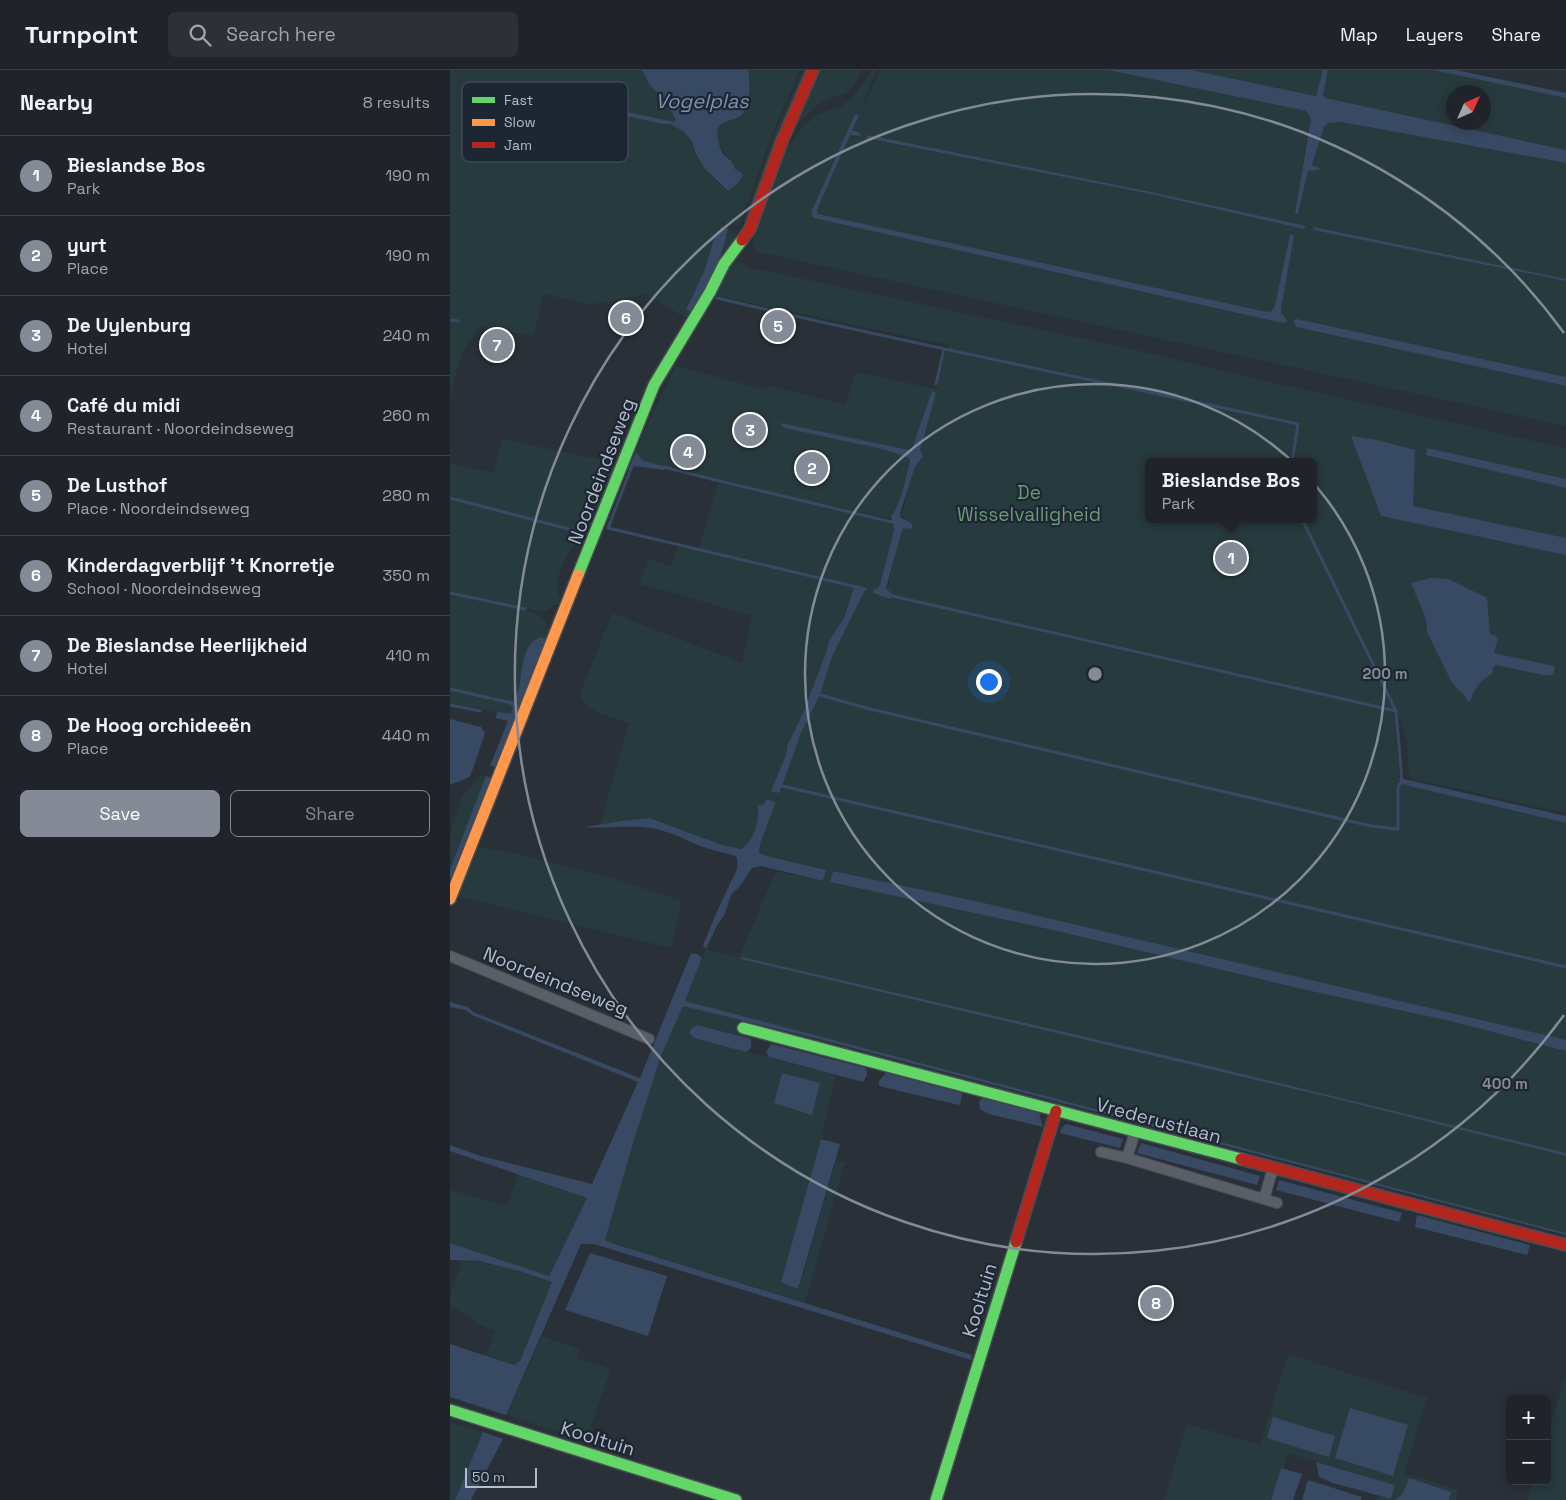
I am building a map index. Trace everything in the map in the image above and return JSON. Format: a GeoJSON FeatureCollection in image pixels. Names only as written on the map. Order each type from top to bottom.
{"type":"FeatureCollection","features":[{"type":"Feature","properties":{"kind":"street","name":"Noordeindseweg"},"geometry":{"type":"LineString","coordinates":[[450,899],[614,489],[646,403],[724,264],[750,229],[782,141],[813,70]]}},
{"type":"Feature","properties":{"kind":"street","name":"Noordeindseweg"},"geometry":{"type":"LineString","coordinates":[[450,956],[649,1039]]}},
{"type":"Feature","properties":{"kind":"street","name":"Vrederustlaan"},"geometry":{"type":"LineString","coordinates":[[743,1028],[1566,1245]]}},
{"type":"Feature","properties":{"kind":"street","name":"Kooltuin"},"geometry":{"type":"LineString","coordinates":[[936,1500],[1056,1111]]}},
{"type":"Feature","properties":{"kind":"street"},"geometry":{"type":"LineString","coordinates":[[1127,1158],[1135,1132]]}},
{"type":"Feature","properties":{"kind":"street"},"geometry":{"type":"LineString","coordinates":[[1101,1152],[1277,1203]]}},
{"type":"Feature","properties":{"kind":"street"},"geometry":{"type":"LineString","coordinates":[[1264,1199],[1273,1168]]}},
{"type":"Feature","properties":{"kind":"street","name":"Kooltuin"},"geometry":{"type":"LineString","coordinates":[[450,1410],[736,1500]]}},
{"type":"Feature","properties":{"kind":"green space"},"geometry":{"type":"Polygon","coordinates":[[[450,70],[642,70],[649,84],[664,100],[677,120],[675,122],[628,113],[628,82],[462,82],[462,162],[628,162],[628,117],[676,126],[684,132],[697,157],[708,172],[728,191],[738,183],[743,175],[734,168],[722,149],[718,141],[717,132],[719,125],[738,117],[746,108],[749,95],[748,70],[800,70],[773,132],[740,224],[736,226],[729,223],[727,228],[735,233],[735,238],[687,319],[655,299],[643,294],[621,301],[589,304],[543,294],[534,336],[478,326],[466,347],[456,375],[450,401],[450,70]],[[722,227],[715,235],[705,269],[686,310],[727,236],[728,229],[722,227]]]}},
{"type":"Feature","properties":{"kind":"green space"},"geometry":{"type":"Polygon","coordinates":[[[803,70],[810,70],[744,226],[744,221],[775,133],[803,70]]]}},
{"type":"Feature","properties":{"kind":"green space"},"geometry":{"type":"Polygon","coordinates":[[[817,70],[862,70],[852,88],[846,93],[828,99],[816,106],[794,127],[817,70]]]}},
{"type":"Feature","properties":{"kind":"green space"},"geometry":{"type":"Polygon","coordinates":[[[871,70],[876,70],[862,110],[880,70],[1108,70],[1306,111],[1311,117],[1304,153],[1299,214],[1308,170],[1319,168],[1312,165],[1324,127],[1328,123],[1341,122],[1566,163],[1566,279],[1314,227],[1314,230],[1566,281],[1566,377],[1297,319],[1293,323],[1296,327],[1566,386],[1566,426],[754,251],[753,236],[782,154],[802,128],[817,115],[837,109],[852,98],[871,70]],[[855,114],[812,210],[814,218],[1282,323],[1287,320],[1281,313],[1281,309],[1294,236],[1291,234],[1275,305],[1272,311],[1267,312],[818,214],[817,210],[850,135],[858,137],[852,130],[859,116],[855,114]],[[868,135],[881,141],[1155,195],[1295,227],[1305,226],[1156,193],[868,135]]]}},
{"type":"Feature","properties":{"kind":"green space"},"geometry":{"type":"Polygon","coordinates":[[[1191,70],[1323,70],[1317,96],[1191,70]]]}},
{"type":"Feature","properties":{"kind":"green space"},"geometry":{"type":"Polygon","coordinates":[[[1328,70],[1433,70],[1566,98],[1566,150],[1474,130],[1491,130],[1491,85],[1446,85],[1446,124],[1326,98],[1323,95],[1328,70]]]}},
{"type":"Feature","properties":{"kind":"green space","name":"De Wisselvalligheid"},"geometry":{"type":"Polygon","coordinates":[[[739,262],[748,267],[1132,349],[1261,380],[1566,448],[1566,813],[1413,779],[1409,774],[1407,740],[1397,711],[1390,709],[1395,714],[1399,778],[1401,783],[1566,823],[1566,1040],[903,886],[833,871],[830,882],[1048,929],[1315,992],[1450,1021],[1566,1051],[1566,1233],[684,1002],[706,949],[739,957],[776,871],[823,881],[825,870],[775,858],[759,852],[760,844],[776,802],[768,799],[763,805],[758,805],[758,817],[753,835],[742,849],[722,845],[649,818],[600,825],[629,723],[589,708],[582,700],[581,692],[612,613],[742,663],[752,616],[639,584],[648,559],[671,566],[678,546],[698,551],[718,483],[892,523],[894,530],[880,590],[886,592],[904,523],[902,514],[932,391],[912,448],[909,451],[781,424],[784,428],[882,449],[909,458],[910,461],[901,497],[891,517],[877,516],[718,481],[642,460],[636,452],[644,431],[676,366],[758,388],[764,389],[770,386],[843,404],[846,403],[856,372],[936,389],[945,353],[949,345],[713,295],[729,266],[739,262]],[[854,587],[844,618],[829,641],[803,713],[787,746],[786,755],[771,791],[782,786],[801,733],[820,695],[832,657],[865,590],[854,587]]]}},
{"type":"Feature","properties":{"kind":"green space"},"geometry":{"type":"Polygon","coordinates":[[[502,438],[615,463],[603,496],[588,527],[574,528],[578,541],[566,558],[557,581],[558,593],[561,598],[557,605],[544,611],[526,608],[525,610],[542,617],[547,627],[550,628],[546,638],[540,637],[528,648],[523,661],[518,690],[512,701],[490,697],[489,699],[511,705],[513,708],[511,715],[450,703],[450,463],[494,473],[502,438]]]}},
{"type":"Feature","properties":{"kind":"green space"},"geometry":{"type":"Polygon","coordinates":[[[482,774],[486,776],[450,869],[450,836],[462,797],[482,774]]]}},
{"type":"Feature","properties":{"kind":"green space"},"geometry":{"type":"Polygon","coordinates":[[[478,847],[514,853],[612,878],[682,901],[671,948],[457,896],[478,847]]]}},
{"type":"Feature","properties":{"kind":"green space"},"geometry":{"type":"Polygon","coordinates":[[[683,1005],[891,1059],[890,1064],[752,1035],[751,1039],[697,1025],[689,1033],[694,1038],[836,1075],[821,1139],[781,1282],[799,1289],[836,1161],[845,1162],[805,1303],[605,1240],[661,1056],[683,1005]]]}},
{"type":"Feature","properties":{"kind":"green space"},"geometry":{"type":"Polygon","coordinates":[[[518,1174],[587,1198],[549,1276],[450,1243],[450,1190],[507,1206],[518,1174]]]}},
{"type":"Feature","properties":{"kind":"green space"},"geometry":{"type":"Polygon","coordinates":[[[462,1261],[496,1265],[552,1282],[520,1361],[514,1365],[486,1356],[495,1331],[475,1322],[472,1317],[450,1307],[450,1296],[462,1261]]]}},
{"type":"Feature","properties":{"kind":"green space"},"geometry":{"type":"Polygon","coordinates":[[[542,1336],[579,1349],[577,1358],[611,1369],[586,1441],[506,1415],[542,1336]]]}},
{"type":"Feature","properties":{"kind":"green space"},"geometry":{"type":"Polygon","coordinates":[[[1288,1354],[1427,1398],[1404,1473],[1459,1490],[1456,1500],[1375,1500],[1377,1495],[1391,1499],[1394,1485],[1287,1453],[1284,1469],[1281,1468],[1271,1500],[1164,1500],[1187,1424],[1260,1445],[1288,1354]]]}},
{"type":"Feature","properties":{"kind":"green space"},"geometry":{"type":"Polygon","coordinates":[[[1566,1375],[1566,1500],[1527,1500],[1532,1485],[1551,1485],[1551,1423],[1566,1375]]]}},
{"type":"Feature","properties":{"kind":"green space"},"geometry":{"type":"Polygon","coordinates":[[[450,1422],[483,1432],[455,1500],[450,1500],[450,1422]]]}},
{"type":"Feature","properties":{"kind":"water","name":"Vogelplas"},"geometry":{"type":"Polygon","coordinates":[[[642,70],[748,70],[748,102],[744,112],[740,116],[722,124],[717,132],[718,142],[723,154],[732,162],[735,169],[743,175],[738,183],[728,191],[705,169],[696,154],[692,142],[684,132],[671,124],[628,117],[628,112],[675,122],[676,120],[664,100],[649,84],[642,70]]]}},
{"type":"Feature","properties":{"kind":"water"},"geometry":{"type":"Polygon","coordinates":[[[1108,70],[1191,70],[1316,96],[1323,70],[1328,70],[1323,95],[1326,98],[1446,124],[1446,130],[1474,130],[1566,150],[1566,163],[1341,122],[1328,123],[1324,127],[1312,165],[1320,168],[1319,170],[1308,171],[1298,214],[1295,214],[1311,118],[1306,111],[1108,70]]]}},
{"type":"Feature","properties":{"kind":"water"},"geometry":{"type":"Polygon","coordinates":[[[1433,70],[1456,70],[1566,93],[1566,98],[1433,70]]]}},
{"type":"Feature","properties":{"kind":"water"},"geometry":{"type":"Polygon","coordinates":[[[855,114],[859,116],[852,130],[860,133],[861,136],[850,135],[817,210],[818,214],[1267,312],[1272,311],[1275,305],[1290,235],[1292,234],[1294,236],[1281,309],[1281,313],[1287,320],[1282,323],[814,218],[812,210],[855,114]]]}},
{"type":"Feature","properties":{"kind":"water"},"geometry":{"type":"Polygon","coordinates":[[[868,135],[1156,193],[1306,226],[1304,229],[1155,195],[866,138],[868,135]]]}},
{"type":"Feature","properties":{"kind":"water"},"geometry":{"type":"Polygon","coordinates":[[[722,227],[728,229],[718,262],[691,312],[686,310],[705,269],[715,235],[722,227]]]}},
{"type":"Feature","properties":{"kind":"water"},"geometry":{"type":"Polygon","coordinates":[[[1314,227],[1566,279],[1566,281],[1313,230],[1314,227]]]}},
{"type":"Feature","properties":{"kind":"water"},"geometry":{"type":"Polygon","coordinates":[[[1297,319],[1566,377],[1566,386],[1296,327],[1293,321],[1297,319]]]}},
{"type":"Feature","properties":{"kind":"water"},"geometry":{"type":"Polygon","coordinates":[[[932,391],[936,393],[920,450],[923,456],[915,467],[900,513],[901,518],[913,526],[911,529],[904,528],[902,531],[886,588],[892,594],[891,599],[873,593],[874,589],[880,585],[894,530],[891,517],[901,497],[910,461],[909,458],[882,449],[784,428],[780,423],[909,450],[912,448],[932,391]]]}},
{"type":"Feature","properties":{"kind":"water"},"geometry":{"type":"Polygon","coordinates":[[[1351,436],[1377,440],[1415,450],[1413,506],[1566,538],[1566,555],[1381,516],[1351,436]]]}},
{"type":"Feature","properties":{"kind":"water"},"geometry":{"type":"Polygon","coordinates":[[[1427,448],[1566,479],[1566,488],[1426,455],[1427,448]]]}},
{"type":"Feature","properties":{"kind":"water"},"geometry":{"type":"Polygon","coordinates":[[[636,452],[642,460],[666,467],[664,470],[635,466],[628,470],[636,452]]]}},
{"type":"Feature","properties":{"kind":"water"},"geometry":{"type":"Polygon","coordinates":[[[1430,578],[1449,579],[1487,598],[1490,634],[1495,635],[1498,639],[1494,653],[1554,666],[1553,675],[1543,675],[1496,665],[1493,667],[1492,674],[1478,684],[1471,700],[1468,702],[1463,693],[1451,681],[1427,632],[1426,619],[1411,583],[1430,578]]]}},
{"type":"Feature","properties":{"kind":"water"},"geometry":{"type":"Polygon","coordinates":[[[854,587],[865,590],[832,657],[820,695],[801,733],[779,793],[771,791],[786,755],[787,746],[803,713],[829,641],[844,618],[854,587]]]}},
{"type":"Feature","properties":{"kind":"water"},"geometry":{"type":"Polygon","coordinates":[[[540,637],[546,638],[497,767],[490,766],[508,721],[496,718],[497,712],[511,714],[513,708],[511,705],[489,699],[490,697],[513,701],[517,694],[527,650],[532,642],[540,637]]]}},
{"type":"Feature","properties":{"kind":"water"},"geometry":{"type":"Polygon","coordinates":[[[450,719],[481,727],[485,733],[470,777],[450,785],[450,719]]]}},
{"type":"Feature","properties":{"kind":"water"},"geometry":{"type":"Polygon","coordinates":[[[486,776],[492,778],[450,881],[450,869],[486,776]]]}},
{"type":"Feature","properties":{"kind":"water"},"geometry":{"type":"Polygon","coordinates":[[[1399,778],[1566,816],[1566,823],[1405,785],[1401,783],[1399,778]]]}},
{"type":"Feature","properties":{"kind":"water"},"geometry":{"type":"Polygon","coordinates":[[[767,799],[776,802],[760,844],[759,853],[826,870],[823,881],[761,866],[752,868],[741,885],[731,895],[724,916],[717,925],[706,949],[703,945],[737,869],[737,858],[651,828],[634,826],[585,827],[649,818],[722,845],[741,849],[753,835],[758,817],[758,805],[763,805],[767,799]]]}},
{"type":"Feature","properties":{"kind":"water"},"geometry":{"type":"Polygon","coordinates":[[[833,871],[975,901],[1566,1040],[1566,1051],[1450,1021],[1315,992],[1048,929],[830,882],[833,871]]]}},
{"type":"Feature","properties":{"kind":"water"},"geometry":{"type":"Polygon","coordinates":[[[691,953],[697,954],[702,958],[685,1001],[1566,1233],[1566,1235],[815,1038],[683,1006],[661,1056],[605,1240],[972,1355],[971,1360],[594,1244],[581,1244],[506,1415],[450,1397],[450,1344],[514,1365],[520,1361],[552,1282],[479,1261],[450,1260],[450,1243],[549,1276],[587,1198],[450,1151],[450,1145],[481,1156],[592,1184],[638,1082],[472,1015],[466,1010],[450,1007],[450,1002],[468,1007],[473,1012],[640,1078],[691,953]]]}},
{"type":"Feature","properties":{"kind":"water"},"geometry":{"type":"Polygon","coordinates":[[[742,957],[1206,1065],[1566,1153],[1566,1156],[1333,1098],[741,959],[742,957]]]}},
{"type":"Feature","properties":{"kind":"water"},"geometry":{"type":"Polygon","coordinates":[[[697,1025],[751,1039],[751,1048],[746,1052],[694,1038],[689,1033],[697,1025]]]}},
{"type":"Feature","properties":{"kind":"water"},"geometry":{"type":"Polygon","coordinates":[[[771,1044],[866,1068],[867,1075],[863,1082],[769,1057],[766,1052],[771,1044]]]}},
{"type":"Feature","properties":{"kind":"water"},"geometry":{"type":"Polygon","coordinates":[[[782,1073],[820,1083],[812,1115],[774,1103],[782,1073]]]}},
{"type":"Feature","properties":{"kind":"water"},"geometry":{"type":"Polygon","coordinates":[[[886,1073],[962,1093],[961,1102],[959,1105],[879,1086],[879,1081],[886,1073]]]}},
{"type":"Feature","properties":{"kind":"water"},"geometry":{"type":"Polygon","coordinates":[[[982,1098],[1039,1113],[1043,1127],[989,1114],[980,1109],[979,1102],[982,1098]]]}},
{"type":"Feature","properties":{"kind":"water"},"geometry":{"type":"Polygon","coordinates":[[[1066,1124],[1123,1139],[1120,1148],[1060,1133],[1061,1128],[1066,1124]]]}},
{"type":"Feature","properties":{"kind":"water"},"geometry":{"type":"Polygon","coordinates":[[[821,1139],[840,1144],[798,1289],[781,1282],[821,1139]]]}},
{"type":"Feature","properties":{"kind":"water"},"geometry":{"type":"Polygon","coordinates":[[[1141,1143],[1260,1176],[1257,1185],[1137,1153],[1141,1143]]]}},
{"type":"Feature","properties":{"kind":"water"},"geometry":{"type":"Polygon","coordinates":[[[1279,1180],[1402,1213],[1399,1222],[1276,1190],[1279,1180]]]}},
{"type":"Feature","properties":{"kind":"water"},"geometry":{"type":"Polygon","coordinates":[[[1417,1215],[1530,1245],[1527,1255],[1415,1227],[1417,1215]]]}},
{"type":"Feature","properties":{"kind":"water"},"geometry":{"type":"Polygon","coordinates":[[[590,1253],[667,1276],[648,1336],[565,1310],[590,1253]]]}},
{"type":"Feature","properties":{"kind":"water"},"geometry":{"type":"Polygon","coordinates":[[[1350,1408],[1408,1425],[1393,1476],[1335,1458],[1350,1408]]]}},
{"type":"Feature","properties":{"kind":"water"},"geometry":{"type":"Polygon","coordinates":[[[1273,1417],[1335,1436],[1329,1457],[1267,1438],[1273,1417]]]}},
{"type":"Feature","properties":{"kind":"water"},"geometry":{"type":"Polygon","coordinates":[[[483,1432],[503,1439],[471,1500],[455,1500],[483,1432]]]}},
{"type":"Feature","properties":{"kind":"water"},"geometry":{"type":"Polygon","coordinates":[[[1316,1462],[1395,1485],[1391,1499],[1333,1483],[1319,1477],[1316,1462]]]}},
{"type":"Feature","properties":{"kind":"water"},"geometry":{"type":"Polygon","coordinates":[[[1281,1468],[1302,1474],[1293,1500],[1271,1500],[1281,1468]]]}},
{"type":"Feature","properties":{"kind":"water"},"geometry":{"type":"Polygon","coordinates":[[[1409,1478],[1451,1492],[1449,1500],[1395,1500],[1403,1493],[1409,1478]]]}},
{"type":"Feature","properties":{"kind":"water"},"geometry":{"type":"Polygon","coordinates":[[[1308,1480],[1362,1497],[1361,1500],[1302,1500],[1308,1480]]]}},
{"type":"Feature","properties":{"kind":"waterway"},"geometry":{"type":"LineString","coordinates":[[717,298],[935,347],[1298,424],[1293,458]]}},
{"type":"Feature","properties":{"kind":"waterway"},"geometry":{"type":"LineString","coordinates":[[450,320],[459,321]]}},
{"type":"Feature","properties":{"kind":"waterway"},"geometry":{"type":"LineString","coordinates":[[936,384],[944,349]]}},
{"type":"Feature","properties":{"kind":"waterway"},"geometry":{"type":"LineString","coordinates":[[632,466],[608,528],[865,589]]}},
{"type":"Feature","properties":{"kind":"waterway"},"geometry":{"type":"LineString","coordinates":[[664,467],[892,522]]}},
{"type":"Feature","properties":{"kind":"waterway"},"geometry":{"type":"LineString","coordinates":[[450,498],[584,533]]}},
{"type":"Feature","properties":{"kind":"waterway"},"geometry":{"type":"LineString","coordinates":[[820,695],[870,709],[1371,826],[1398,829],[1398,787],[1402,781],[1396,711],[1304,523]]}},
{"type":"Feature","properties":{"kind":"waterway"},"geometry":{"type":"LineString","coordinates":[[450,593],[525,609]]}},
{"type":"Feature","properties":{"kind":"waterway"},"geometry":{"type":"LineString","coordinates":[[888,595],[1396,711]]}},
{"type":"Feature","properties":{"kind":"waterway"},"geometry":{"type":"LineString","coordinates":[[450,689],[489,698]]}},
{"type":"Feature","properties":{"kind":"waterway"},"geometry":{"type":"LineString","coordinates":[[450,705],[480,711]]}},
{"type":"Feature","properties":{"kind":"waterway"},"geometry":{"type":"LineString","coordinates":[[782,786],[1566,967]]}},
{"type":"Feature","properties":{"kind":"traffic: fast"},"geometry":{"type":"LineString","coordinates":[[578,575],[654,385],[710,292],[724,264],[742,240]]}},
{"type":"Feature","properties":{"kind":"traffic: fast"},"geometry":{"type":"LineString","coordinates":[[743,1028],[1241,1159]]}},
{"type":"Feature","properties":{"kind":"traffic: fast"},"geometry":{"type":"LineString","coordinates":[[936,1500],[1016,1242]]}},
{"type":"Feature","properties":{"kind":"traffic: fast"},"geometry":{"type":"LineString","coordinates":[[450,1410],[736,1500]]}},
{"type":"Feature","properties":{"kind":"traffic: slow"},"geometry":{"type":"LineString","coordinates":[[450,899],[578,575]]}},
{"type":"Feature","properties":{"kind":"traffic: jam"},"geometry":{"type":"LineString","coordinates":[[742,240],[750,229],[782,141],[813,70]]}},
{"type":"Feature","properties":{"kind":"traffic: jam"},"geometry":{"type":"LineString","coordinates":[[1016,1242],[1056,1111]]}},
{"type":"Feature","properties":{"kind":"traffic: jam"},"geometry":{"type":"LineString","coordinates":[[1241,1159],[1566,1245]]}},
{"type":"Feature","properties":{"kind":"place","name":"Kinderdagverblijf 't Knorretje"},"geometry":{"type":"Point","coordinates":[626,318]}},
{"type":"Feature","properties":{"kind":"place","name":"De Lusthof"},"geometry":{"type":"Point","coordinates":[778,326]}},
{"type":"Feature","properties":{"kind":"place","name":"De Bieslandse Heerlijkheid"},"geometry":{"type":"Point","coordinates":[497,345]}},
{"type":"Feature","properties":{"kind":"place","name":"De Uylenburg"},"geometry":{"type":"Point","coordinates":[750,430]}},
{"type":"Feature","properties":{"kind":"place","name":"Café du midi"},"geometry":{"type":"Point","coordinates":[688,452]}},
{"type":"Feature","properties":{"kind":"place","name":"yurt"},"geometry":{"type":"Point","coordinates":[812,468]}},
{"type":"Feature","properties":{"kind":"place","name":"Bieslandse Bos"},"geometry":{"type":"Point","coordinates":[1231,558]}},
{"type":"Feature","properties":{"kind":"place","name":"De Hoog orchideeën"},"geometry":{"type":"Point","coordinates":[1156,1303]}}]}
